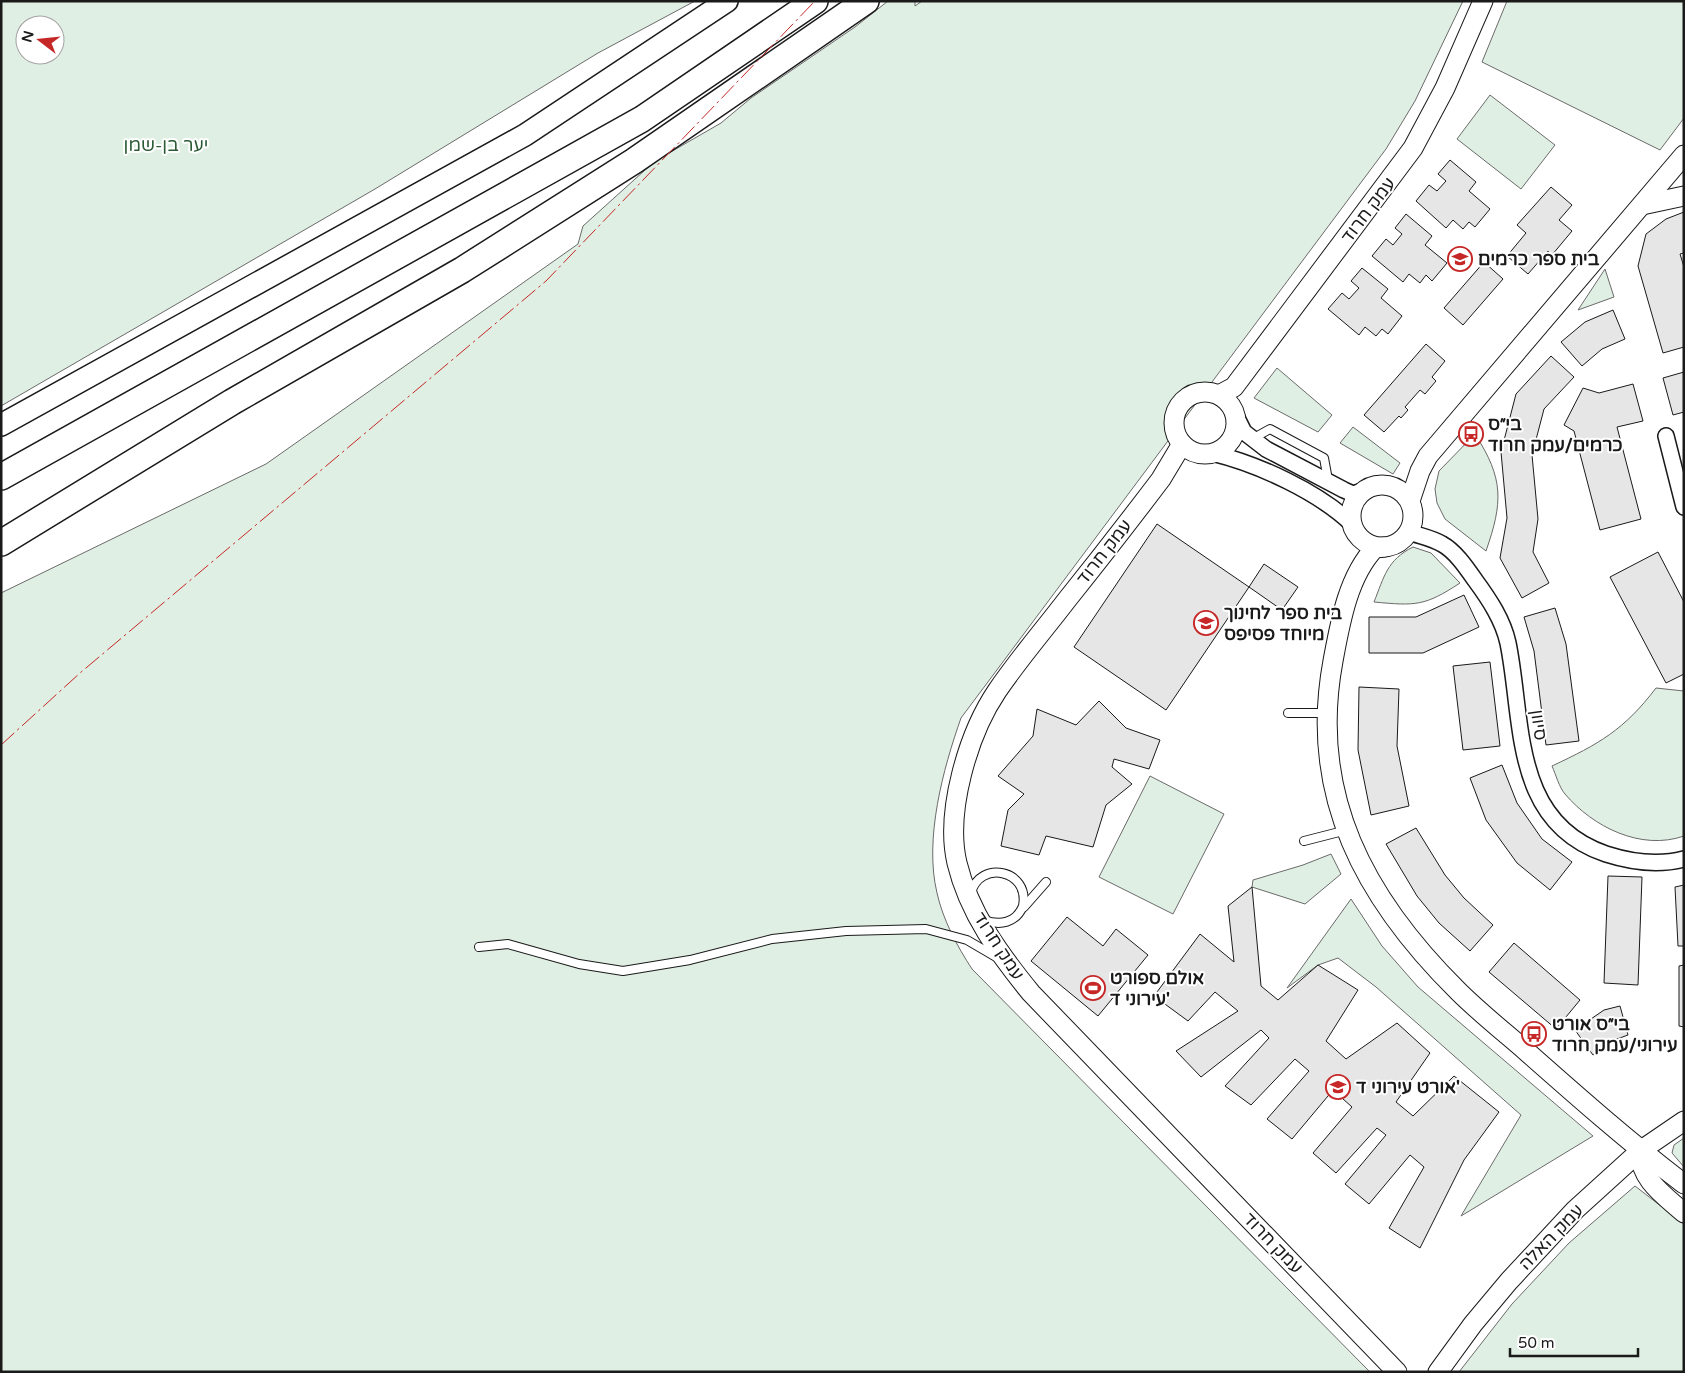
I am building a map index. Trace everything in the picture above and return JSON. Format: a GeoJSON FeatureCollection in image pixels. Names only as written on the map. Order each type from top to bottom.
{"type":"FeatureCollection","features":[{"type":"Feature","properties":{"kind":"highway"},"geometry":{"type":"LineString","coordinates":[[1,477],[642,119],[815,1]]}},
{"type":"Feature","properties":{"kind":"highway"},"geometry":{"type":"LineString","coordinates":[[1,543],[232,402],[462,270],[634,161],[866,1]]}},
{"type":"Feature","properties":{"kind":"main road"},"geometry":{"type":"LineString","coordinates":[[1,425],[525,135],[727,1]]}},
{"type":"Feature","properties":{"kind":"street","name":"עמק חרוד"},"geometry":{"type":"LineString","coordinates":[[1219,395],[1234,388],[1408,156],[1445,88],[1483,1]]}},
{"type":"Feature","properties":{"kind":"street"},"geometry":{"type":"LineString","coordinates":[[1410,501],[1420,471],[1428,456],[1684,155]]}},
{"type":"Feature","properties":{"kind":"street"},"geometry":{"type":"LineString","coordinates":[[1642,205],[1684,196]]}},
{"type":"Feature","properties":{"kind":"street"},"geometry":{"type":"LineString","coordinates":[[1235,414],[1236,424],[1230,442],[1222,449],[1212,453],[1201,454],[1191,450],[1182,444],[1176,433],[1174,422],[1180,405],[1188,397],[1208,392],[1219,395],[1230,404],[1235,414],[1244,432],[1266,449],[1353,494],[1375,486],[1386,485],[1402,492],[1410,501],[1413,511],[1413,522],[1409,532],[1396,545],[1375,548],[1366,557],[1354,579],[1338,632],[1330,676],[1327,713],[1329,757],[1336,794],[1347,830],[1362,867],[1379,898],[1431,963],[1459,992],[1640,1151],[1684,1184]]}},
{"type":"Feature","properties":{"kind":"street"},"geometry":{"type":"LineString","coordinates":[[1666,436],[1684,507]]}},
{"type":"Feature","properties":{"kind":"street","name":"עמק חרוד"},"geometry":{"type":"LineString","coordinates":[[1182,444],[1161,479],[996,692],[971,743],[958,786],[953,818],[957,863],[973,907],[1005,962],[1031,993],[1397,1372]]}},
{"type":"Feature","properties":{"kind":"street"},"geometry":{"type":"LineString","coordinates":[[1212,453],[1258,467],[1334,508],[1353,525],[1364,542],[1374,546],[1385,547]]}},
{"type":"Feature","properties":{"kind":"street"},"geometry":{"type":"LineString","coordinates":[[1353,525],[1351,518],[1353,507],[1358,497],[1365,490]]}},
{"type":"Feature","properties":{"kind":"street","name":"סיוון"},"geometry":{"type":"LineString","coordinates":[[1409,532],[1442,544],[1464,564],[1501,620],[1508,643],[1526,767],[1536,794],[1551,817],[1573,837],[1595,850],[1624,860],[1652,864],[1684,859]]}},
{"type":"Feature","properties":{"kind":"street","name":"עמק האלה"},"geometry":{"type":"LineString","coordinates":[[1438,1372],[1473,1324],[1575,1210],[1640,1151],[1684,1121]]}},
{"type":"Feature","properties":{"kind":"street"},"geometry":{"type":"LineString","coordinates":[[1640,1151],[1641,1167],[1645,1176],[1684,1213]]}},
{"type":"Feature","properties":{"kind":"lane"},"geometry":{"type":"LineString","coordinates":[[1288,713],[1327,713]]}},
{"type":"Feature","properties":{"kind":"lane"},"geometry":{"type":"LineString","coordinates":[[1304,841],[1347,830]]}},
{"type":"Feature","properties":{"kind":"lane"},"geometry":{"type":"LineString","coordinates":[[1021,911],[1024,900],[1022,887],[1018,881],[1008,874],[995,872],[981,878],[972,888],[973,907],[986,921],[1002,923],[1014,918],[1021,911],[1046,882]]}},
{"type":"Feature","properties":{"kind":"lane"},"geometry":{"type":"LineString","coordinates":[[479,947],[508,944],[579,964],[623,971],[690,960],[772,939],[856,930],[926,929],[967,940],[1005,962]]}},
{"type":"Feature","properties":{"kind":"green space","name":"יער בן-שמן"},"geometry":{"type":"Polygon","coordinates":[[[1,1],[695,1],[598,53],[375,189],[1,406],[1,1]]]}},
{"type":"Feature","properties":{"kind":"green space"},"geometry":{"type":"Polygon","coordinates":[[[888,1],[915,1],[915,6],[922,1],[1463,1],[1415,101],[1386,149],[961,718],[942,782],[934,827],[934,872],[937,893],[951,932],[972,969],[1370,1372],[1,1372],[1,593],[266,464],[578,244],[583,226],[655,161],[721,123],[751,98],[855,27],[888,1]]]}},
{"type":"Feature","properties":{"kind":"green space"},"geometry":{"type":"Polygon","coordinates":[[[1507,1],[1684,1],[1684,118],[1660,150],[1482,62],[1507,1]]]}},
{"type":"Feature","properties":{"kind":"green space"},"geometry":{"type":"Polygon","coordinates":[[[1490,95],[1555,145],[1521,189],[1457,139],[1490,95]]]}},
{"type":"Feature","properties":{"kind":"green space"},"geometry":{"type":"Polygon","coordinates":[[[1605,269],[1614,297],[1578,310],[1605,269]]]}},
{"type":"Feature","properties":{"kind":"green space"},"geometry":{"type":"Polygon","coordinates":[[[1277,368],[1332,415],[1318,432],[1254,398],[1277,368]]]}},
{"type":"Feature","properties":{"kind":"green space"},"geometry":{"type":"Polygon","coordinates":[[[1353,427],[1400,463],[1393,474],[1340,443],[1353,427]]]}},
{"type":"Feature","properties":{"kind":"green space"},"geometry":{"type":"Polygon","coordinates":[[[1475,434],[1491,464],[1498,491],[1496,518],[1486,551],[1445,519],[1437,503],[1435,489],[1439,471],[1475,434]]]}},
{"type":"Feature","properties":{"kind":"green space"},"geometry":{"type":"Polygon","coordinates":[[[1413,547],[1431,553],[1460,583],[1438,596],[1420,603],[1374,602],[1384,577],[1392,564],[1404,552],[1413,547]]]}},
{"type":"Feature","properties":{"kind":"green space"},"geometry":{"type":"Polygon","coordinates":[[[1656,688],[1684,691],[1684,836],[1668,840],[1635,838],[1619,833],[1589,817],[1563,791],[1552,766],[1597,743],[1610,734],[1633,715],[1656,688]]]}},
{"type":"Feature","properties":{"kind":"green space"},"geometry":{"type":"Polygon","coordinates":[[[1150,776],[1224,814],[1173,914],[1099,877],[1150,776]]]}},
{"type":"Feature","properties":{"kind":"green space"},"geometry":{"type":"Polygon","coordinates":[[[1331,854],[1341,874],[1305,904],[1252,887],[1253,880],[1303,865],[1331,854]]]}},
{"type":"Feature","properties":{"kind":"green space"},"geometry":{"type":"Polygon","coordinates":[[[1351,899],[1382,946],[1418,987],[1593,1136],[1461,1216],[1521,1115],[1376,987],[1338,958],[1318,965],[1287,988],[1351,899]]]}},
{"type":"Feature","properties":{"kind":"green space"},"geometry":{"type":"Polygon","coordinates":[[[1684,1138],[1684,1167],[1672,1153],[1674,1145],[1684,1138]]]}},
{"type":"Feature","properties":{"kind":"green space"},"geometry":{"type":"Polygon","coordinates":[[[1635,1186],[1684,1224],[1684,1372],[1459,1372],[1512,1304],[1569,1243],[1635,1186]]]}},
{"type":"Feature","properties":{"kind":"building"},"geometry":{"type":"Polygon","coordinates":[[[1450,160],[1476,182],[1469,191],[1490,209],[1475,227],[1469,222],[1463,229],[1453,220],[1446,228],[1416,201],[1429,185],[1437,191],[1446,181],[1438,174],[1450,160]]]}},
{"type":"Feature","properties":{"kind":"building"},"geometry":{"type":"Polygon","coordinates":[[[1551,187],[1572,205],[1559,220],[1572,231],[1552,255],[1548,251],[1528,274],[1507,256],[1526,233],[1517,225],[1551,187]]]}},
{"type":"Feature","properties":{"kind":"building"},"geometry":{"type":"Polygon","coordinates":[[[1684,212],[1684,253],[1680,254],[1684,267],[1684,347],[1663,353],[1638,266],[1646,234],[1666,219],[1684,212]]]}},
{"type":"Feature","properties":{"kind":"building"},"geometry":{"type":"Polygon","coordinates":[[[1406,214],[1432,236],[1425,245],[1447,263],[1432,281],[1426,275],[1420,283],[1409,274],[1403,282],[1372,256],[1386,239],[1393,245],[1402,234],[1395,228],[1406,214]]]}},
{"type":"Feature","properties":{"kind":"building"},"geometry":{"type":"Polygon","coordinates":[[[1484,262],[1503,279],[1463,325],[1444,308],[1484,262]]]}},
{"type":"Feature","properties":{"kind":"building"},"geometry":{"type":"Polygon","coordinates":[[[1362,268],[1388,289],[1381,298],[1402,316],[1388,334],[1382,329],[1376,336],[1365,327],[1359,335],[1328,309],[1342,293],[1349,299],[1359,288],[1351,281],[1362,268]]]}},
{"type":"Feature","properties":{"kind":"building"},"geometry":{"type":"Polygon","coordinates":[[[1613,310],[1625,339],[1602,349],[1582,366],[1561,342],[1585,322],[1613,310]]]}},
{"type":"Feature","properties":{"kind":"building"},"geometry":{"type":"Polygon","coordinates":[[[1426,344],[1445,361],[1432,377],[1436,381],[1425,394],[1420,390],[1405,407],[1408,410],[1401,418],[1399,416],[1384,432],[1364,415],[1426,344]]]}},
{"type":"Feature","properties":{"kind":"building"},"geometry":{"type":"Polygon","coordinates":[[[1551,356],[1574,377],[1544,409],[1532,455],[1538,519],[1533,552],[1549,583],[1522,598],[1500,558],[1507,518],[1501,452],[1516,394],[1551,356]]]}},
{"type":"Feature","properties":{"kind":"building"},"geometry":{"type":"Polygon","coordinates":[[[1684,372],[1684,412],[1673,415],[1663,378],[1684,372]]]}},
{"type":"Feature","properties":{"kind":"building"},"geometry":{"type":"Polygon","coordinates":[[[1633,384],[1643,421],[1617,427],[1641,519],[1600,530],[1574,431],[1564,425],[1583,388],[1599,393],[1633,384]]]}},
{"type":"Feature","properties":{"kind":"building"},"geometry":{"type":"Polygon","coordinates":[[[1157,524],[1249,587],[1166,710],[1074,647],[1157,524]]]}},
{"type":"Feature","properties":{"kind":"building"},"geometry":{"type":"Polygon","coordinates":[[[1658,552],[1684,602],[1684,674],[1666,683],[1610,577],[1658,552]]]}},
{"type":"Feature","properties":{"kind":"building"},"geometry":{"type":"Polygon","coordinates":[[[1264,564],[1298,587],[1282,610],[1249,587],[1264,564]]]}},
{"type":"Feature","properties":{"kind":"building"},"geometry":{"type":"Polygon","coordinates":[[[1464,595],[1479,627],[1423,653],[1369,653],[1369,617],[1416,617],[1464,595]]]}},
{"type":"Feature","properties":{"kind":"building"},"geometry":{"type":"Polygon","coordinates":[[[1555,608],[1566,644],[1579,741],[1546,745],[1534,651],[1524,617],[1555,608]]]}},
{"type":"Feature","properties":{"kind":"building"},"geometry":{"type":"Polygon","coordinates":[[[1490,662],[1500,746],[1463,750],[1453,666],[1490,662]]]}},
{"type":"Feature","properties":{"kind":"building"},"geometry":{"type":"Polygon","coordinates":[[[1359,687],[1399,689],[1397,746],[1409,806],[1371,815],[1358,750],[1359,687]]]}},
{"type":"Feature","properties":{"kind":"building"},"geometry":{"type":"Polygon","coordinates":[[[1099,701],[1126,728],[1160,740],[1149,769],[1114,759],[1112,767],[1132,784],[1106,805],[1093,847],[1046,836],[1039,855],[1001,846],[1008,810],[1024,794],[998,776],[1033,736],[1037,709],[1076,725],[1099,701]]]}},
{"type":"Feature","properties":{"kind":"building"},"geometry":{"type":"Polygon","coordinates":[[[1502,765],[1517,803],[1542,839],[1572,862],[1550,890],[1517,863],[1486,820],[1470,778],[1502,765]]]}},
{"type":"Feature","properties":{"kind":"building"},"geometry":{"type":"Polygon","coordinates":[[[1416,828],[1445,875],[1464,898],[1493,925],[1470,951],[1439,923],[1417,896],[1386,844],[1416,828]]]}},
{"type":"Feature","properties":{"kind":"building"},"geometry":{"type":"Polygon","coordinates":[[[1608,876],[1642,877],[1638,985],[1604,983],[1608,876]]]}},
{"type":"Feature","properties":{"kind":"building"},"geometry":{"type":"Polygon","coordinates":[[[1684,885],[1684,946],[1678,946],[1675,887],[1684,885]]]}},
{"type":"Feature","properties":{"kind":"building"},"geometry":{"type":"Polygon","coordinates":[[[1252,887],[1261,986],[1278,1000],[1318,965],[1358,990],[1326,1041],[1346,1059],[1397,1023],[1430,1053],[1396,1102],[1413,1116],[1454,1076],[1499,1112],[1464,1160],[1420,1248],[1389,1228],[1424,1167],[1410,1155],[1369,1204],[1345,1184],[1386,1135],[1377,1128],[1336,1173],[1313,1153],[1352,1107],[1333,1090],[1292,1139],[1267,1119],[1309,1071],[1295,1059],[1251,1105],[1225,1086],[1269,1038],[1261,1030],[1201,1077],[1176,1051],[1238,1011],[1215,992],[1188,1021],[1154,996],[1200,934],[1234,962],[1228,906],[1252,887]]]}},
{"type":"Feature","properties":{"kind":"building","name":"אולם ספורט עירוני ד'"},"geometry":{"type":"Polygon","coordinates":[[[1067,917],[1103,946],[1116,929],[1148,955],[1098,1016],[1031,961],[1067,917]]]}},
{"type":"Feature","properties":{"kind":"building"},"geometry":{"type":"Polygon","coordinates":[[[1514,943],[1580,1000],[1556,1029],[1489,972],[1514,943]]]}},
{"type":"Feature","properties":{"kind":"building"},"geometry":{"type":"Polygon","coordinates":[[[1684,965],[1684,1027],[1679,1026],[1679,966],[1684,965]]]}},
{"type":"Feature","properties":{"kind":"building"},"geometry":{"type":"Polygon","coordinates":[[[1620,1006],[1628,1035],[1617,1039],[1593,1055],[1575,1030],[1604,1010],[1620,1006]]]}},
{"type":"Feature","properties":{"kind":"power"},"geometry":{"type":"LineString","coordinates":[[1,745],[80,673],[546,281],[815,1]]}},
{"type":"Feature","properties":{"kind":"place","name":"בית ספר כרמים"},"geometry":{"type":"Point","coordinates":[1460,259]}},
{"type":"Feature","properties":{"kind":"place","name":"בי״ס כרמים/עמק חרוד"},"geometry":{"type":"Point","coordinates":[1471,434]}},
{"type":"Feature","properties":{"kind":"place","name":"בית ספר לחינוך מיוחד פסיפס"},"geometry":{"type":"Point","coordinates":[1206,623]}},
{"type":"Feature","properties":{"kind":"place","name":"אולם ספורט עירוני ד'"},"geometry":{"type":"Point","coordinates":[1093,988]}},
{"type":"Feature","properties":{"kind":"place","name":"בי״ס אורט עירוני/עמק חרוד"},"geometry":{"type":"Point","coordinates":[1534,1034]}},
{"type":"Feature","properties":{"kind":"place","name":"אורט עירוני ד'"},"geometry":{"type":"Point","coordinates":[1338,1087]}}]}
